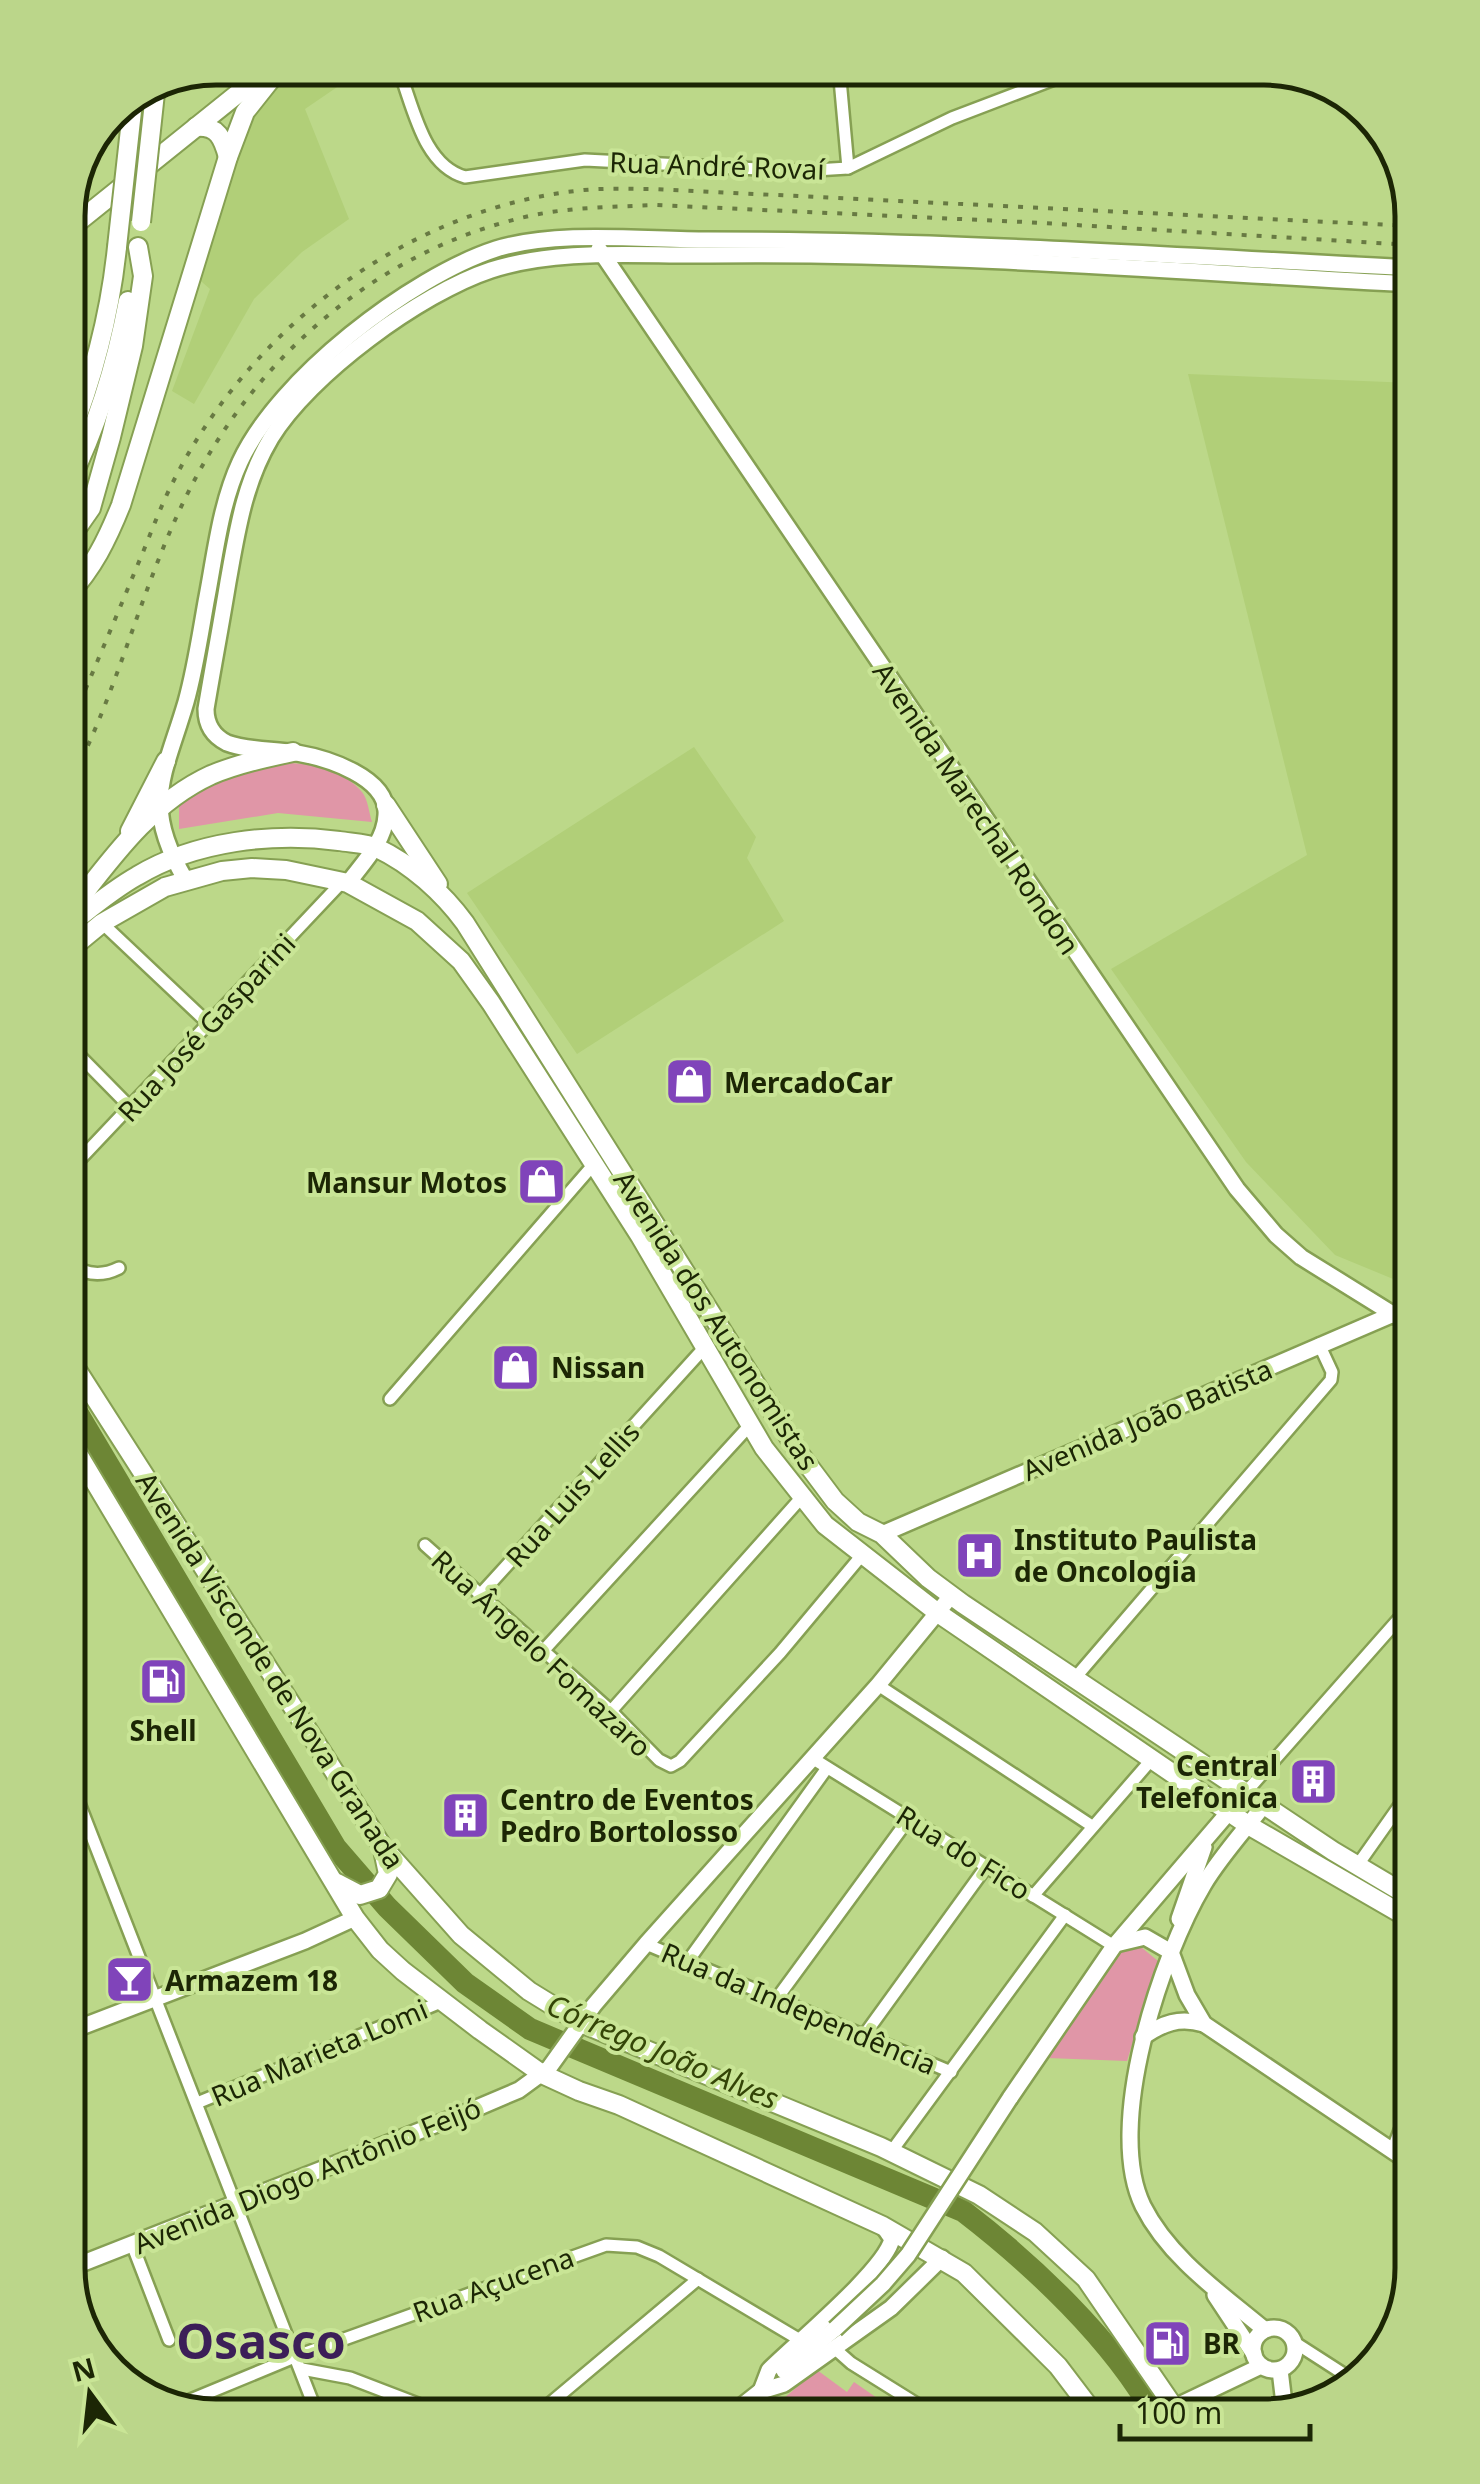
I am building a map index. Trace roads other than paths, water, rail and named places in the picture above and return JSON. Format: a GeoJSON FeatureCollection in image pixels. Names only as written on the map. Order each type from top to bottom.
{"type":"FeatureCollection","features":[{"type":"Feature","properties":{"kind":"main road"},"geometry":{"type":"LineString","coordinates":[[85,216],[249,85]]}},
{"type":"Feature","properties":{"kind":"main road"},"geometry":{"type":"LineString","coordinates":[[85,574],[97,560],[121,505],[228,157],[245,112],[266,85]]}},
{"type":"Feature","properties":{"kind":"main road"},"geometry":{"type":"LineString","coordinates":[[85,449],[121,339],[138,247],[154,101]]}},
{"type":"Feature","properties":{"kind":"main road"},"geometry":{"type":"LineString","coordinates":[[85,386],[102,336],[117,247],[131,117]]}},
{"type":"Feature","properties":{"kind":"main road"},"geometry":{"type":"LineString","coordinates":[[196,127],[216,130],[228,157]]}},
{"type":"Feature","properties":{"kind":"main road"},"geometry":{"type":"LineString","coordinates":[[126,841],[166,760],[192,682],[224,510],[240,460],[265,420],[340,344],[397,300],[446,270],[497,249],[594,239],[895,242],[1395,267]]}},
{"type":"Feature","properties":{"kind":"main road","name":"Avenida Marechal Rondon"},"geometry":{"type":"LineString","coordinates":[[594,239],[1238,1189],[1276,1235],[1301,1257],[1395,1313]]}},
{"type":"Feature","properties":{"kind":"main road"},"geometry":{"type":"LineString","coordinates":[[85,516],[112,437],[133,346],[144,276],[138,247]]}},
{"type":"Feature","properties":{"kind":"main road"},"geometry":{"type":"LineString","coordinates":[[452,906],[386,805],[360,774],[293,752],[227,743],[213,732],[206,717],[242,510],[254,472],[273,435],[296,406],[369,340],[441,292],[491,270],[522,262],[603,256],[856,256],[1395,283]]}},
{"type":"Feature","properties":{"kind":"main road"},"geometry":{"type":"LineString","coordinates":[[85,893],[126,841],[158,808],[184,790],[214,774],[293,752]]}},
{"type":"Feature","properties":{"kind":"main road"},"geometry":{"type":"LineString","coordinates":[[166,760],[158,808],[163,834],[185,879]]}},
{"type":"Feature","properties":{"kind":"main road"},"geometry":{"type":"LineString","coordinates":[[346,882],[376,847],[386,821],[386,805]]}},
{"type":"Feature","properties":{"kind":"main road","name":"Avenida dos Autonomistas"},"geometry":{"type":"LineString","coordinates":[[85,914],[139,874],[174,859],[244,842],[306,836],[376,847],[433,887],[452,906],[799,1453],[835,1501],[858,1522],[882,1534],[951,1596],[1395,1888]]}},
{"type":"Feature","properties":{"kind":"main road","name":"Avenida dos Autonomistas"},"geometry":{"type":"LineString","coordinates":[[85,938],[149,896],[185,879],[252,868],[286,870],[346,882],[417,922],[461,961],[491,1002],[594,1164],[750,1424],[801,1498],[825,1525],[938,1613],[1248,1826],[1395,1910]]}},
{"type":"Feature","properties":{"kind":"main road","name":"Avenida João Batista"},"geometry":{"type":"LineString","coordinates":[[882,1534],[1395,1314]]}},
{"type":"Feature","properties":{"kind":"main road","name":"Avenida Visconde de Nova Granada"},"geometry":{"type":"LineString","coordinates":[[85,1380],[383,1853],[461,1934],[576,2031],[891,2152],[1003,2208],[1070,2261],[1159,2399]]}},
{"type":"Feature","properties":{"kind":"main road"},"geometry":{"type":"LineString","coordinates":[[85,1466],[355,1918],[380,1950],[441,2002],[579,2092],[619,2105],[883,2226],[942,2258],[976,2282],[1058,2366],[1083,2399]]}},
{"type":"Feature","properties":{"kind":"main road"},"geometry":{"type":"LineString","coordinates":[[825,1525],[845,1533],[882,1534]]}},
{"type":"Feature","properties":{"kind":"main road"},"geometry":{"type":"LineString","coordinates":[[546,2071],[646,1944],[878,1685],[951,1596]]}},
{"type":"Feature","properties":{"kind":"main road"},"geometry":{"type":"LineString","coordinates":[[751,2399],[835,2329],[908,2256],[1114,1946],[1246,1792]]}},
{"type":"Feature","properties":{"kind":"main road"},"geometry":{"type":"LineString","coordinates":[[1264,1805],[1206,1880],[1152,2000],[1134,2099],[1131,2154],[1141,2202],[1154,2224],[1201,2275],[1265,2330],[1282,2330],[1294,2342],[1294,2359],[1280,2370]]}},
{"type":"Feature","properties":{"kind":"main road"},"geometry":{"type":"LineString","coordinates":[[1208,1836],[1186,1893],[1171,1952],[1192,2007],[1204,2024],[1395,2153]]}},
{"type":"Feature","properties":{"kind":"main road"},"geometry":{"type":"LineString","coordinates":[[338,1884],[360,1895],[380,1890],[387,1879],[383,1853]]}},
{"type":"Feature","properties":{"kind":"main road"},"geometry":{"type":"LineString","coordinates":[[85,2025],[355,1918]]}},
{"type":"Feature","properties":{"kind":"main road"},"geometry":{"type":"LineString","coordinates":[[1114,1946],[1145,1937],[1171,1952]]}},
{"type":"Feature","properties":{"kind":"main road"},"geometry":{"type":"LineString","coordinates":[[1143,2038],[1168,2022],[1204,2024]]}},
{"type":"Feature","properties":{"kind":"main road","name":"Avenida Diogo Antônio Feijó"},"geometry":{"type":"LineString","coordinates":[[85,2262],[501,2098],[546,2071]]}},
{"type":"Feature","properties":{"kind":"main road"},"geometry":{"type":"LineString","coordinates":[[761,2391],[769,2370],[876,2267],[892,2246],[883,2226]]}},
{"type":"Feature","properties":{"kind":"main road"},"geometry":{"type":"LineString","coordinates":[[876,2267],[898,2256],[912,2269],[907,2286],[891,2308]]}},
{"type":"Feature","properties":{"kind":"main road"},"geometry":{"type":"LineString","coordinates":[[761,2391],[784,2384],[891,2308],[942,2258]]}},
{"type":"Feature","properties":{"kind":"main road"},"geometry":{"type":"LineString","coordinates":[[1201,2275],[1257,2360],[1280,2370]]}},
{"type":"Feature","properties":{"kind":"main road"},"geometry":{"type":"LineString","coordinates":[[1257,2360],[1256,2340],[1265,2330]]}},
{"type":"Feature","properties":{"kind":"main road"},"geometry":{"type":"LineString","coordinates":[[1192,2399],[1257,2360]]}},
{"type":"Feature","properties":{"kind":"main road"},"geometry":{"type":"LineString","coordinates":[[1280,2370],[1283,2397]]}},
{"type":"Feature","properties":{"kind":"street","name":"Rua André Rovaí"},"geometry":{"type":"LineString","coordinates":[[405,85],[434,158],[460,176],[585,160],[800,171],[848,168],[952,118],[1038,85]]}},
{"type":"Feature","properties":{"kind":"street"},"geometry":{"type":"LineString","coordinates":[[841,85],[848,168]]}},
{"type":"Feature","properties":{"kind":"street","name":"Rua José Gasparini"},"geometry":{"type":"LineString","coordinates":[[85,1154],[346,882]]}},
{"type":"Feature","properties":{"kind":"street"},"geometry":{"type":"LineString","coordinates":[[102,924],[208,1024]]}},
{"type":"Feature","properties":{"kind":"street"},"geometry":{"type":"LineString","coordinates":[[85,1061],[130,1107]]}},
{"type":"Feature","properties":{"kind":"street"},"geometry":{"type":"LineString","coordinates":[[390,1399],[594,1164]]}},
{"type":"Feature","properties":{"kind":"street"},"geometry":{"type":"LineString","coordinates":[[85,1272],[109,1273],[119,1268]]}},
{"type":"Feature","properties":{"kind":"street"},"geometry":{"type":"LineString","coordinates":[[1076,1678],[1331,1380],[1332,1372],[1319,1344]]}},
{"type":"Feature","properties":{"kind":"street","name":"Rua Luis Lellis"},"geometry":{"type":"LineString","coordinates":[[479,1596],[705,1347]]}},
{"type":"Feature","properties":{"kind":"street"},"geometry":{"type":"LineString","coordinates":[[544,1651],[750,1424]]}},
{"type":"Feature","properties":{"kind":"street"},"geometry":{"type":"LineString","coordinates":[[610,1711],[801,1498]]}},
{"type":"Feature","properties":{"kind":"street","name":"Rua Ângelo Fomazaro"},"geometry":{"type":"LineString","coordinates":[[425,1545],[670,1766],[680,1761],[780,1652],[862,1555]]}},
{"type":"Feature","properties":{"kind":"street"},"geometry":{"type":"LineString","coordinates":[[1246,1792],[1395,1623]]}},
{"type":"Feature","properties":{"kind":"street"},"geometry":{"type":"LineString","coordinates":[[878,1685],[1092,1826]]}},
{"type":"Feature","properties":{"kind":"street","name":"Rua do Fico"},"geometry":{"type":"LineString","coordinates":[[812,1758],[1114,1946]]}},
{"type":"Feature","properties":{"kind":"street"},"geometry":{"type":"LineString","coordinates":[[1033,1896],[1152,1759]]}},
{"type":"Feature","properties":{"kind":"street"},"geometry":{"type":"LineString","coordinates":[[688,1960],[828,1768]]}},
{"type":"Feature","properties":{"kind":"street"},"geometry":{"type":"LineString","coordinates":[[1357,1866],[1395,1812]]}},
{"type":"Feature","properties":{"kind":"street"},"geometry":{"type":"LineString","coordinates":[[778,1997],[910,1817]]}},
{"type":"Feature","properties":{"kind":"street"},"geometry":{"type":"LineString","coordinates":[[85,1825],[312,2399]]}},
{"type":"Feature","properties":{"kind":"street"},"geometry":{"type":"LineString","coordinates":[[865,2034],[986,1868]]}},
{"type":"Feature","properties":{"kind":"street"},"geometry":{"type":"LineString","coordinates":[[891,2152],[1066,1914]]}},
{"type":"Feature","properties":{"kind":"street","name":"Rua da Independência"},"geometry":{"type":"LineString","coordinates":[[646,1944],[952,2072]]}},
{"type":"Feature","properties":{"kind":"street","name":"Rua Marieta Lomi"},"geometry":{"type":"LineString","coordinates":[[197,2102],[441,2002]]}},
{"type":"Feature","properties":{"kind":"street"},"geometry":{"type":"LineString","coordinates":[[1392,2151],[1395,2143]]}},
{"type":"Feature","properties":{"kind":"street"},"geometry":{"type":"LineString","coordinates":[[132,2244],[169,2340]]}},
{"type":"Feature","properties":{"kind":"street","name":"Rua Açucena"},"geometry":{"type":"LineString","coordinates":[[199,2398],[606,2245],[637,2247],[800,2340]]}},
{"type":"Feature","properties":{"kind":"street"},"geometry":{"type":"LineString","coordinates":[[555,2399],[698,2279]]}},
{"type":"Feature","properties":{"kind":"street"},"geometry":{"type":"LineString","coordinates":[[1294,2342],[1342,2373]]}},
{"type":"Feature","properties":{"kind":"street"},"geometry":{"type":"LineString","coordinates":[[834,2347],[851,2363],[909,2399]]}},
{"type":"Feature","properties":{"kind":"street"},"geometry":{"type":"LineString","coordinates":[[299,2362],[405,2399]]}},
{"type":"Feature","properties":{"kind":"waterway","name":"Córrego João Alves"},"geometry":{"type":"LineString","coordinates":[[85,1426],[336,1848],[387,1907],[465,1983],[530,2029],[963,2211],[1069,2305],[1117,2359],[1145,2399]]}},
{"type":"Feature","properties":{"kind":"railway"},"geometry":{"type":"LineString","coordinates":[[85,690],[174,480],[207,424],[246,372],[292,325],[343,284],[398,249],[458,221],[520,201],[584,190],[653,189],[1395,225]]}},
{"type":"Feature","properties":{"kind":"railway"},"geometry":{"type":"LineString","coordinates":[[85,752],[180,508],[229,424],[299,341],[340,306],[384,275],[481,229],[549,212],[655,205],[1395,244]]}},
{"type":"Feature","properties":{"kind":"place","name":"MercadoCar"},"geometry":{"type":"Point","coordinates":[689,1082]}},
{"type":"Feature","properties":{"kind":"place","name":"Mansur Motos"},"geometry":{"type":"Point","coordinates":[542,1182]}},
{"type":"Feature","properties":{"kind":"place","name":"Nissan"},"geometry":{"type":"Point","coordinates":[516,1367]}},
{"type":"Feature","properties":{"kind":"place","name":"Instituto Paulista de Oncologia"},"geometry":{"type":"Point","coordinates":[979,1555]}},
{"type":"Feature","properties":{"kind":"place","name":"Shell"},"geometry":{"type":"Point","coordinates":[163,1682]}},
{"type":"Feature","properties":{"kind":"place","name":"Central Telefonica"},"geometry":{"type":"Point","coordinates":[1313,1781]}},
{"type":"Feature","properties":{"kind":"place","name":"Centro de Eventos Pedro Bortolosso"},"geometry":{"type":"Point","coordinates":[465,1815]}},
{"type":"Feature","properties":{"kind":"place","name":"Armazem 18"},"geometry":{"type":"Point","coordinates":[130,1980]}},
{"type":"Feature","properties":{"kind":"place","name":"BR"},"geometry":{"type":"Point","coordinates":[1168,2343]}},
{"type":"Feature","properties":{"kind":"district","name":"Osasco"},"geometry":{"type":"Point","coordinates":[261,2340]}}]}
